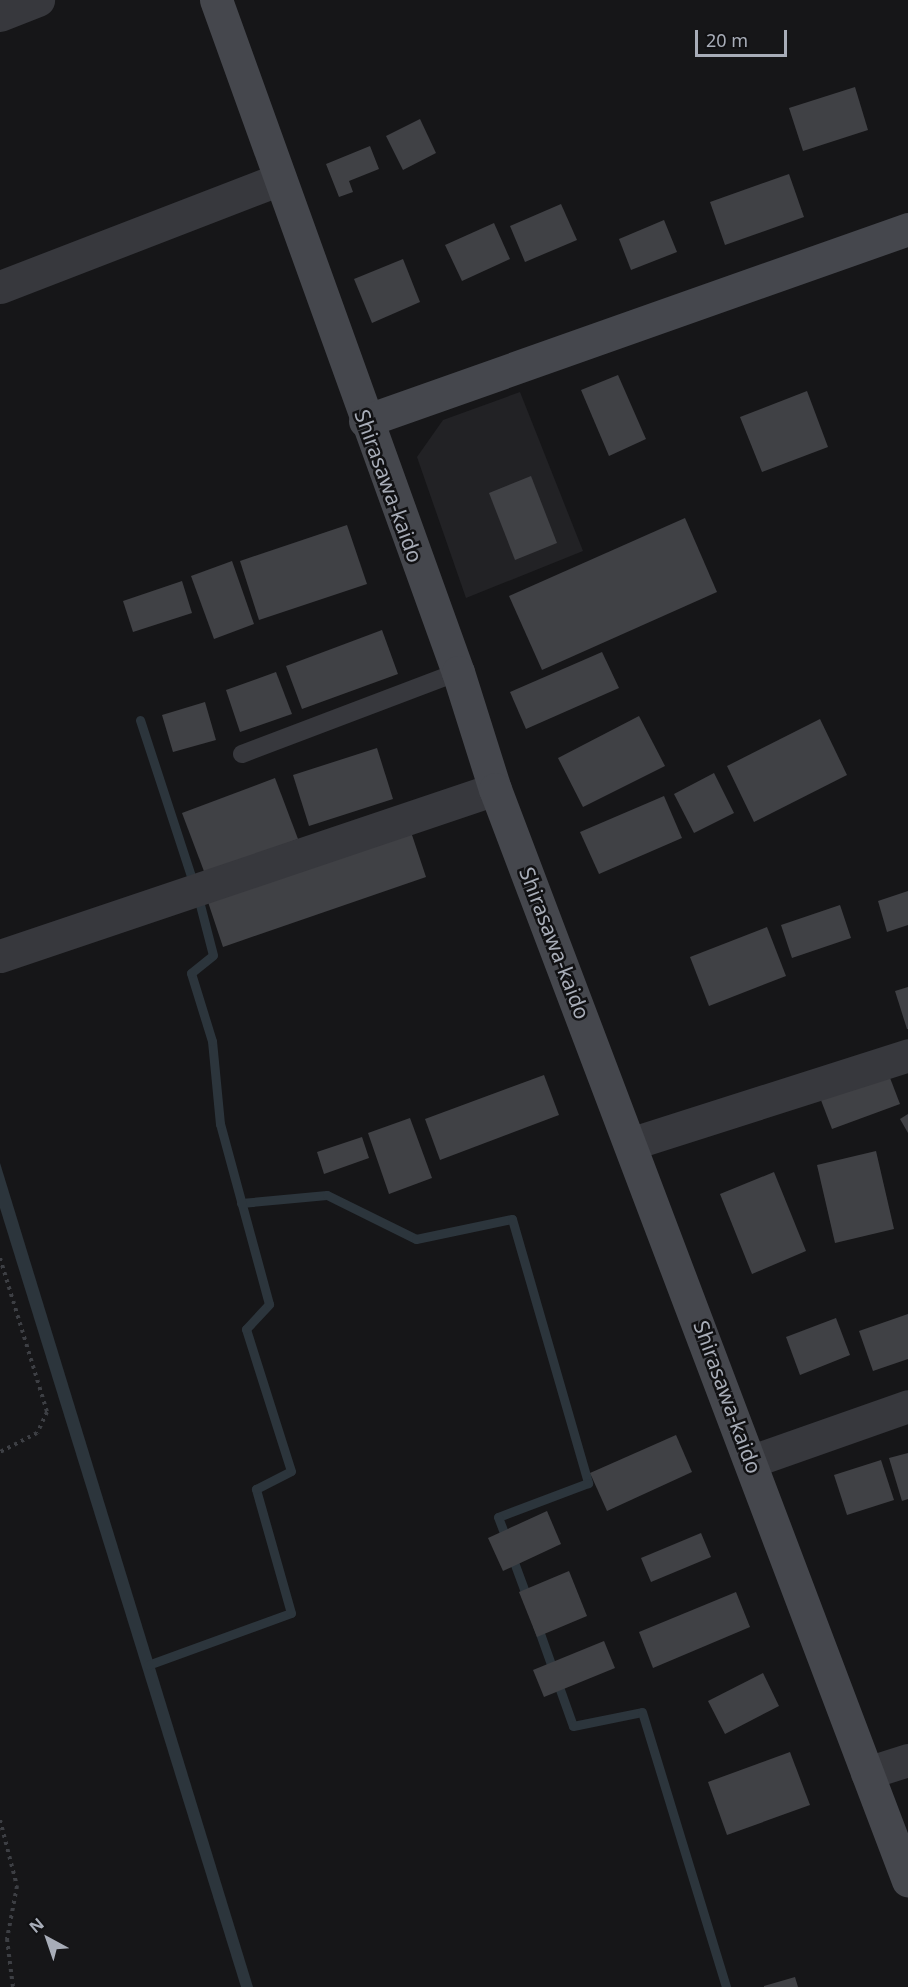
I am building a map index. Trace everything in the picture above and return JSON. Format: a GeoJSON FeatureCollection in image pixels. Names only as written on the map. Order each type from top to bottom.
{"type":"FeatureCollection","features":[{"type":"Feature","properties":{"kind":"main road","name":"Shirasawa-kaido"},"geometry":{"type":"LineString","coordinates":[[216,0],[365,421],[458,672],[495,789],[633,1143],[908,1881]]}},
{"type":"Feature","properties":{"kind":"main road"},"geometry":{"type":"LineString","coordinates":[[365,421],[908,229]]}},
{"type":"Feature","properties":{"kind":"street"},"geometry":{"type":"LineString","coordinates":[[0,15],[38,0]]}},
{"type":"Feature","properties":{"kind":"street"},"geometry":{"type":"LineString","coordinates":[[0,287],[279,179]]}},
{"type":"Feature","properties":{"kind":"street"},"geometry":{"type":"LineString","coordinates":[[0,956],[495,789]]}},
{"type":"Feature","properties":{"kind":"street"},"geometry":{"type":"LineString","coordinates":[[633,1143],[908,1055]]}},
{"type":"Feature","properties":{"kind":"street"},"geometry":{"type":"LineString","coordinates":[[752,1461],[908,1406]]}},
{"type":"Feature","properties":{"kind":"street"},"geometry":{"type":"LineString","coordinates":[[867,1773],[908,1760]]}},
{"type":"Feature","properties":{"kind":"lane"},"geometry":{"type":"LineString","coordinates":[[242,754],[458,672]]}},
{"type":"Feature","properties":{"kind":"path"},"geometry":{"type":"LineString","coordinates":[[0,1258],[47,1412],[37,1433],[0,1452]]}},
{"type":"Feature","properties":{"kind":"path"},"geometry":{"type":"LineString","coordinates":[[0,1820],[16,1886],[7,1939],[13,1987]]}},
{"type":"Feature","properties":{"kind":"shaded area"},"geometry":{"type":"Polygon","coordinates":[[[520,392],[583,551],[466,598],[417,457],[443,420],[520,392]]]}},
{"type":"Feature","properties":{"kind":"shaded area"},"geometry":{"type":"Polygon","coordinates":[[[0,1163],[253,1987],[241,1987],[0,1208],[0,1163]]]}},
{"type":"Feature","properties":{"kind":"building"},"geometry":{"type":"Polygon","coordinates":[[[855,87],[868,130],[803,151],[789,108],[855,87]]]}},
{"type":"Feature","properties":{"kind":"building"},"geometry":{"type":"Polygon","coordinates":[[[420,119],[436,153],[403,170],[386,136],[420,119]]]}},
{"type":"Feature","properties":{"kind":"building"},"geometry":{"type":"Polygon","coordinates":[[[370,146],[379,169],[349,181],[353,192],[339,197],[326,164],[370,146]]]}},
{"type":"Feature","properties":{"kind":"building"},"geometry":{"type":"Polygon","coordinates":[[[789,174],[804,217],[725,245],[710,202],[789,174]]]}},
{"type":"Feature","properties":{"kind":"building"},"geometry":{"type":"Polygon","coordinates":[[[561,204],[577,240],[525,262],[510,226],[561,204]]]}},
{"type":"Feature","properties":{"kind":"building"},"geometry":{"type":"Polygon","coordinates":[[[664,220],[677,252],[631,270],[619,239],[664,220]]]}},
{"type":"Feature","properties":{"kind":"building"},"geometry":{"type":"Polygon","coordinates":[[[494,223],[510,259],[462,281],[445,245],[494,223]]]}},
{"type":"Feature","properties":{"kind":"building"},"geometry":{"type":"Polygon","coordinates":[[[403,259],[420,302],[372,323],[354,279],[403,259]]]}},
{"type":"Feature","properties":{"kind":"building"},"geometry":{"type":"Polygon","coordinates":[[[618,375],[646,439],[609,456],[581,390],[618,375]]]}},
{"type":"Feature","properties":{"kind":"building"},"geometry":{"type":"Polygon","coordinates":[[[807,391],[828,447],[762,472],[740,417],[807,391]]]}},
{"type":"Feature","properties":{"kind":"building"},"geometry":{"type":"Polygon","coordinates":[[[531,476],[557,543],[515,560],[489,493],[531,476]]]}},
{"type":"Feature","properties":{"kind":"building"},"geometry":{"type":"Polygon","coordinates":[[[685,518],[717,592],[542,670],[509,596],[685,518]]]}},
{"type":"Feature","properties":{"kind":"building"},"geometry":{"type":"Polygon","coordinates":[[[347,525],[367,584],[259,620],[240,561],[347,525]]]}},
{"type":"Feature","properties":{"kind":"building"},"geometry":{"type":"Polygon","coordinates":[[[232,561],[254,624],[214,639],[191,576],[232,561]]]}},
{"type":"Feature","properties":{"kind":"building"},"geometry":{"type":"Polygon","coordinates":[[[182,581],[192,613],[133,632],[123,601],[182,581]]]}},
{"type":"Feature","properties":{"kind":"building"},"geometry":{"type":"Polygon","coordinates":[[[382,630],[398,674],[302,709],[286,666],[382,630]]]}},
{"type":"Feature","properties":{"kind":"building"},"geometry":{"type":"Polygon","coordinates":[[[602,652],[619,688],[526,729],[510,692],[602,652]]]}},
{"type":"Feature","properties":{"kind":"building"},"geometry":{"type":"Polygon","coordinates":[[[276,672],[292,714],[240,732],[226,690],[276,672]]]}},
{"type":"Feature","properties":{"kind":"building"},"geometry":{"type":"Polygon","coordinates":[[[205,702],[216,740],[173,752],[162,715],[205,702]]]}},
{"type":"Feature","properties":{"kind":"building"},"geometry":{"type":"Polygon","coordinates":[[[639,716],[665,766],[583,807],[558,758],[639,716]]]}},
{"type":"Feature","properties":{"kind":"building"},"geometry":{"type":"Polygon","coordinates":[[[820,719],[847,775],[754,822],[727,766],[820,719]]]}},
{"type":"Feature","properties":{"kind":"building"},"geometry":{"type":"Polygon","coordinates":[[[377,748],[393,799],[309,826],[293,775],[377,748]]]}},
{"type":"Feature","properties":{"kind":"building"},"geometry":{"type":"Polygon","coordinates":[[[714,773],[734,813],[694,833],[674,794],[714,773]]]}},
{"type":"Feature","properties":{"kind":"building"},"geometry":{"type":"Polygon","coordinates":[[[275,778],[298,839],[205,874],[182,813],[275,778]]]}},
{"type":"Feature","properties":{"kind":"building"},"geometry":{"type":"Polygon","coordinates":[[[664,796],[682,838],[599,874],[580,832],[664,796]]]}},
{"type":"Feature","properties":{"kind":"building"},"geometry":{"type":"Polygon","coordinates":[[[409,826],[426,877],[223,947],[206,896],[409,826]]]}},
{"type":"Feature","properties":{"kind":"building"},"geometry":{"type":"Polygon","coordinates":[[[908,891],[908,925],[887,932],[878,901],[908,891]]]}},
{"type":"Feature","properties":{"kind":"building"},"geometry":{"type":"Polygon","coordinates":[[[840,905],[851,938],[792,958],[781,925],[840,905]]]}},
{"type":"Feature","properties":{"kind":"building"},"geometry":{"type":"Polygon","coordinates":[[[767,927],[786,976],[709,1006],[690,957],[767,927]]]}},
{"type":"Feature","properties":{"kind":"building"},"geometry":{"type":"Polygon","coordinates":[[[908,987],[908,1029],[907,1029],[895,991],[908,987]]]}},
{"type":"Feature","properties":{"kind":"building"},"geometry":{"type":"Polygon","coordinates":[[[887,1070],[900,1104],[832,1129],[819,1095],[887,1070]]]}},
{"type":"Feature","properties":{"kind":"building"},"geometry":{"type":"Polygon","coordinates":[[[544,1075],[559,1115],[440,1160],[425,1119],[544,1075]]]}},
{"type":"Feature","properties":{"kind":"building"},"geometry":{"type":"Polygon","coordinates":[[[908,1114],[908,1133],[900,1119],[908,1114]]]}},
{"type":"Feature","properties":{"kind":"building"},"geometry":{"type":"Polygon","coordinates":[[[410,1118],[432,1178],[389,1194],[368,1133],[410,1118]]]}},
{"type":"Feature","properties":{"kind":"building"},"geometry":{"type":"Polygon","coordinates":[[[362,1137],[369,1158],[324,1174],[317,1152],[362,1137]]]}},
{"type":"Feature","properties":{"kind":"building"},"geometry":{"type":"Polygon","coordinates":[[[876,1151],[894,1229],[835,1243],[817,1165],[876,1151]]]}},
{"type":"Feature","properties":{"kind":"building"},"geometry":{"type":"Polygon","coordinates":[[[774,1172],[806,1251],[752,1274],[720,1194],[774,1172]]]}},
{"type":"Feature","properties":{"kind":"building"},"geometry":{"type":"Polygon","coordinates":[[[908,1314],[908,1359],[873,1371],[859,1331],[908,1314]]]}},
{"type":"Feature","properties":{"kind":"building"},"geometry":{"type":"Polygon","coordinates":[[[836,1318],[850,1355],[800,1375],[786,1337],[836,1318]]]}},
{"type":"Feature","properties":{"kind":"building"},"geometry":{"type":"Polygon","coordinates":[[[676,1435],[692,1472],[607,1511],[590,1473],[676,1435]]]}},
{"type":"Feature","properties":{"kind":"building"},"geometry":{"type":"Polygon","coordinates":[[[908,1453],[908,1499],[902,1501],[889,1458],[908,1453]]]}},
{"type":"Feature","properties":{"kind":"building"},"geometry":{"type":"Polygon","coordinates":[[[881,1460],[894,1500],[847,1515],[834,1475],[881,1460]]]}},
{"type":"Feature","properties":{"kind":"building"},"geometry":{"type":"Polygon","coordinates":[[[547,1511],[561,1544],[503,1571],[488,1538],[547,1511]]]}},
{"type":"Feature","properties":{"kind":"building"},"geometry":{"type":"Polygon","coordinates":[[[701,1533],[711,1557],[651,1582],[641,1558],[701,1533]]]}},
{"type":"Feature","properties":{"kind":"building"},"geometry":{"type":"Polygon","coordinates":[[[569,1571],[587,1616],[537,1637],[519,1592],[569,1571]]]}},
{"type":"Feature","properties":{"kind":"building"},"geometry":{"type":"Polygon","coordinates":[[[736,1592],[750,1627],[653,1668],[639,1632],[736,1592]]]}},
{"type":"Feature","properties":{"kind":"building"},"geometry":{"type":"Polygon","coordinates":[[[604,1641],[615,1668],[544,1697],[533,1670],[604,1641]]]}},
{"type":"Feature","properties":{"kind":"building"},"geometry":{"type":"Polygon","coordinates":[[[763,1673],[779,1706],[725,1734],[708,1701],[763,1673]]]}},
{"type":"Feature","properties":{"kind":"building"},"geometry":{"type":"Polygon","coordinates":[[[790,1752],[810,1805],[727,1835],[708,1782],[790,1752]]]}},
{"type":"Feature","properties":{"kind":"building"},"geometry":{"type":"Polygon","coordinates":[[[795,1977],[798,1987],[764,1987],[764,1986],[795,1977]]]}},
{"type":"Feature","properties":{"kind":"waterway"},"geometry":{"type":"LineString","coordinates":[[140,720],[193,882]]}},
{"type":"Feature","properties":{"kind":"waterway"},"geometry":{"type":"LineString","coordinates":[[148,1665],[291,1613],[256,1489],[291,1471],[246,1329],[269,1304],[220,1124],[212,1041],[191,973],[213,955],[198,897]]}},
{"type":"Feature","properties":{"kind":"waterway"},"geometry":{"type":"LineString","coordinates":[[241,1203],[327,1195],[416,1239],[512,1219],[588,1483],[498,1517],[507,1541]]}},
{"type":"Feature","properties":{"kind":"waterway"},"geometry":{"type":"LineString","coordinates":[[511,1554],[528,1600]]}},
{"type":"Feature","properties":{"kind":"waterway"},"geometry":{"type":"LineString","coordinates":[[537,1625],[573,1726],[642,1712],[726,1987]]}}]}
